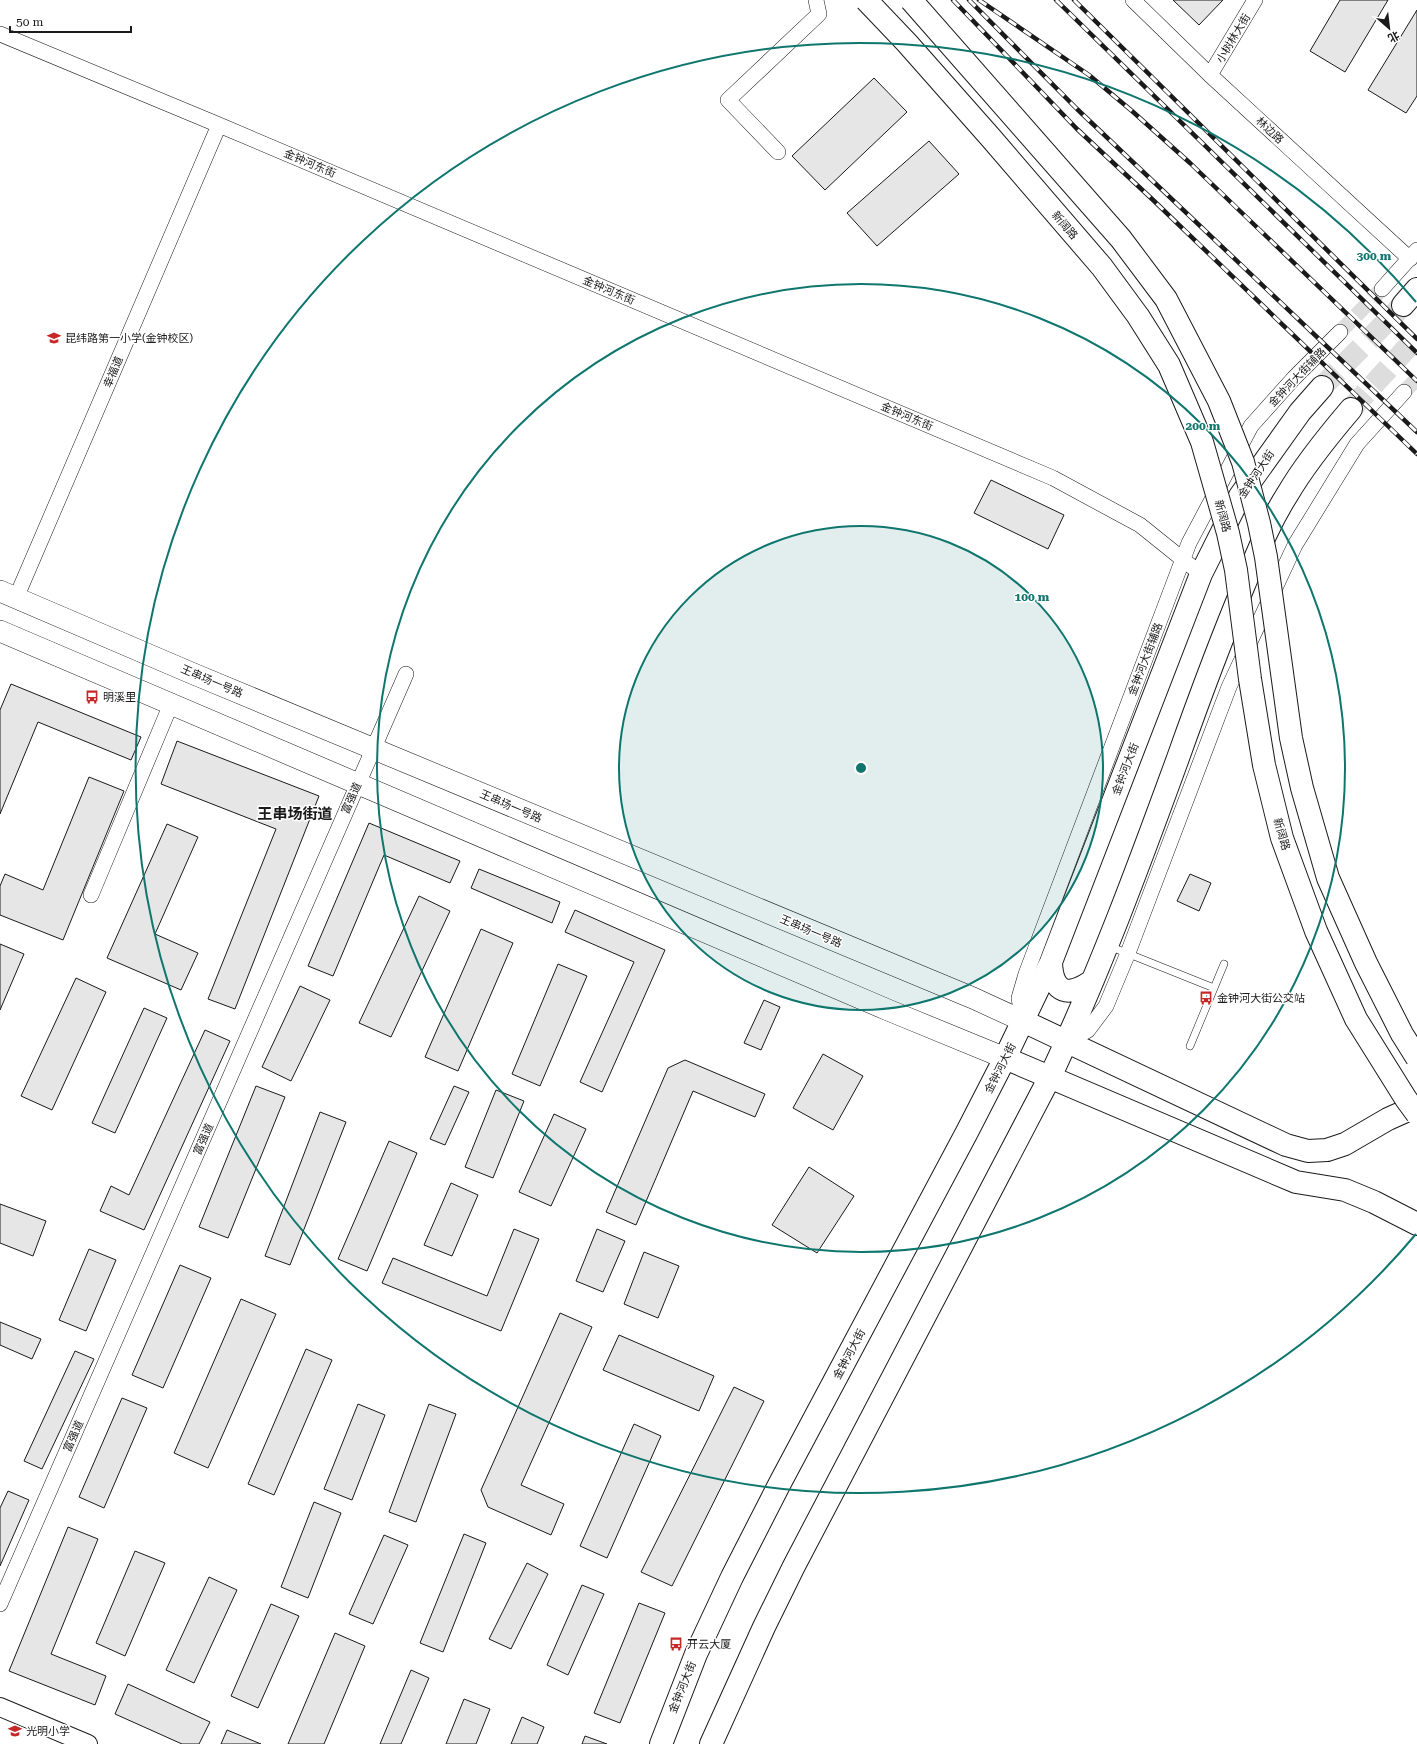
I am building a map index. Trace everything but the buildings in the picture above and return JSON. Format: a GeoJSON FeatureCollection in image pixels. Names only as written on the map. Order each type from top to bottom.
{"type":"FeatureCollection","features":[{"type":"Feature","properties":{"kind":"main road","name":"新阔路"},"geometry":{"type":"LineString","coordinates":[[866,0],[985,132],[1102,267],[1138,316],[1169,365],[1202,442],[1228,533],[1236,570],[1250,679],[1264,765],[1282,838],[1316,931],[1356,1019],[1406,1100],[1417,1114]]}},
{"type":"Feature","properties":{"kind":"main road"},"geometry":{"type":"LineString","coordinates":[[911,0],[1122,239],[1166,300],[1219,401],[1243,462],[1259,523],[1266,557],[1291,738],[1302,788],[1328,878],[1366,963],[1402,1034],[1417,1058]]}},
{"type":"Feature","properties":{"kind":"main road","name":"金钟河大街"},"geometry":{"type":"LineString","coordinates":[[661,1744],[696,1654],[732,1578],[780,1483],[1023,1022],[1050,962],[1201,574],[1240,496],[1300,412],[1322,387]]}},
{"type":"Feature","properties":{"kind":"main road"},"geometry":{"type":"LineString","coordinates":[[711,1744],[764,1627],[797,1559],[1050,1077],[1066,1043],[1093,980],[1153,826],[1218,646],[1269,526],[1287,494],[1306,466],[1351,409]]}},
{"type":"Feature","properties":{"kind":"main road","name":"王串场一号路"},"geometry":{"type":"LineString","coordinates":[[8,594],[973,998],[1023,1022]]}},
{"type":"Feature","properties":{"kind":"main road"},"geometry":{"type":"LineString","coordinates":[[1,633],[1296,1182],[1345,1190],[1374,1202],[1417,1224]]}},
{"type":"Feature","properties":{"kind":"main road"},"geometry":{"type":"LineString","coordinates":[[1050,962],[1053,980],[1057,986],[1066,991],[1077,990],[1093,980]]}},
{"type":"Feature","properties":{"kind":"main road"},"geometry":{"type":"LineString","coordinates":[[1023,1022],[1066,1043],[1110,1061],[1286,1145],[1308,1151],[1327,1150],[1345,1144],[1388,1119],[1417,1106]]}},
{"type":"Feature","properties":{"kind":"street"},"geometry":{"type":"LineString","coordinates":[[778,152],[728,100],[819,14],[816,0]]}},
{"type":"Feature","properties":{"kind":"street","name":"林边路"},"geometry":{"type":"LineString","coordinates":[[1133,0],[1210,75],[1414,254]]}},
{"type":"Feature","properties":{"kind":"street","name":"小树林大街"},"geometry":{"type":"LineString","coordinates":[[1210,75],[1255,0]]}},
{"type":"Feature","properties":{"kind":"street","name":"金钟河东街"},"geometry":{"type":"LineString","coordinates":[[0,34],[220,125],[1053,478],[1140,525],[1201,574]]}},
{"type":"Feature","properties":{"kind":"street","name":"幸福道"},"geometry":{"type":"LineString","coordinates":[[8,594],[220,125]]}},
{"type":"Feature","properties":{"kind":"street"},"geometry":{"type":"LineString","coordinates":[[1382,289],[1414,254]]}},
{"type":"Feature","properties":{"kind":"street","name":"金钟河大街辅路"},"geometry":{"type":"LineString","coordinates":[[1023,1022],[1019,998],[1026,974],[1182,560],[1251,426],[1294,378],[1340,332]]}},
{"type":"Feature","properties":{"kind":"street"},"geometry":{"type":"LineString","coordinates":[[1066,1043],[1088,1030],[1106,1006],[1128,953],[1228,688],[1295,545],[1358,444],[1404,392]]}},
{"type":"Feature","properties":{"kind":"street","name":"富强道"},"geometry":{"type":"LineString","coordinates":[[0,1604],[357,783],[406,674]]}},
{"type":"Feature","properties":{"kind":"street"},"geometry":{"type":"LineString","coordinates":[[91,895],[171,704]]}},
{"type":"Feature","properties":{"kind":"street"},"geometry":{"type":"LineString","coordinates":[[0,1707],[88,1744]]}},
{"type":"Feature","properties":{"kind":"lane"},"geometry":{"type":"LineString","coordinates":[[1107,945],[1214,988]]}},
{"type":"Feature","properties":{"kind":"lane"},"geometry":{"type":"LineString","coordinates":[[1190,1046],[1224,964]]}},
{"type":"Feature","properties":{"kind":"tunnel"},"geometry":{"type":"LineString","coordinates":[[1340,332],[1382,289]]}},
{"type":"Feature","properties":{"kind":"tunnel"},"geometry":{"type":"LineString","coordinates":[[1322,387],[1403,305]]}},
{"type":"Feature","properties":{"kind":"tunnel"},"geometry":{"type":"LineString","coordinates":[[1351,409],[1417,337]]}},
{"type":"Feature","properties":{"kind":"tunnel"},"geometry":{"type":"LineString","coordinates":[[1404,392],[1417,379]]}},
{"type":"Feature","properties":{"kind":"railway"},"geometry":{"type":"LineString","coordinates":[[953,0],[1077,129],[1152,199],[1417,454]]}},
{"type":"Feature","properties":{"kind":"railway"},"geometry":{"type":"LineString","coordinates":[[969,0],[1077,109],[1417,432]]}},
{"type":"Feature","properties":{"kind":"railway"},"geometry":{"type":"LineString","coordinates":[[979,0],[1089,75],[1132,111],[1190,163],[1417,381]]}},
{"type":"Feature","properties":{"kind":"railway"},"geometry":{"type":"LineString","coordinates":[[1056,0],[1417,353]]}},
{"type":"Feature","properties":{"kind":"railway"},"geometry":{"type":"LineString","coordinates":[[1074,0],[1417,339]]}},
{"type":"Feature","properties":{"kind":"place","name":"昆纬路第一小学(金钟校区)"},"geometry":{"type":"Point","coordinates":[54,338]}},
{"type":"Feature","properties":{"kind":"place","name":"明溪里"},"geometry":{"type":"Point","coordinates":[92,697]}},
{"type":"Feature","properties":{"kind":"place","name":"金钟河大街公交站"},"geometry":{"type":"Point","coordinates":[1206,998]}},
{"type":"Feature","properties":{"kind":"place","name":"开云大厦"},"geometry":{"type":"Point","coordinates":[676,1644]}},
{"type":"Feature","properties":{"kind":"place","name":"光明小学"},"geometry":{"type":"Point","coordinates":[15,1731]}},
{"type":"Feature","properties":{"kind":"district","name":"王串场街道"},"geometry":{"type":"Point","coordinates":[295,814]}}]}
